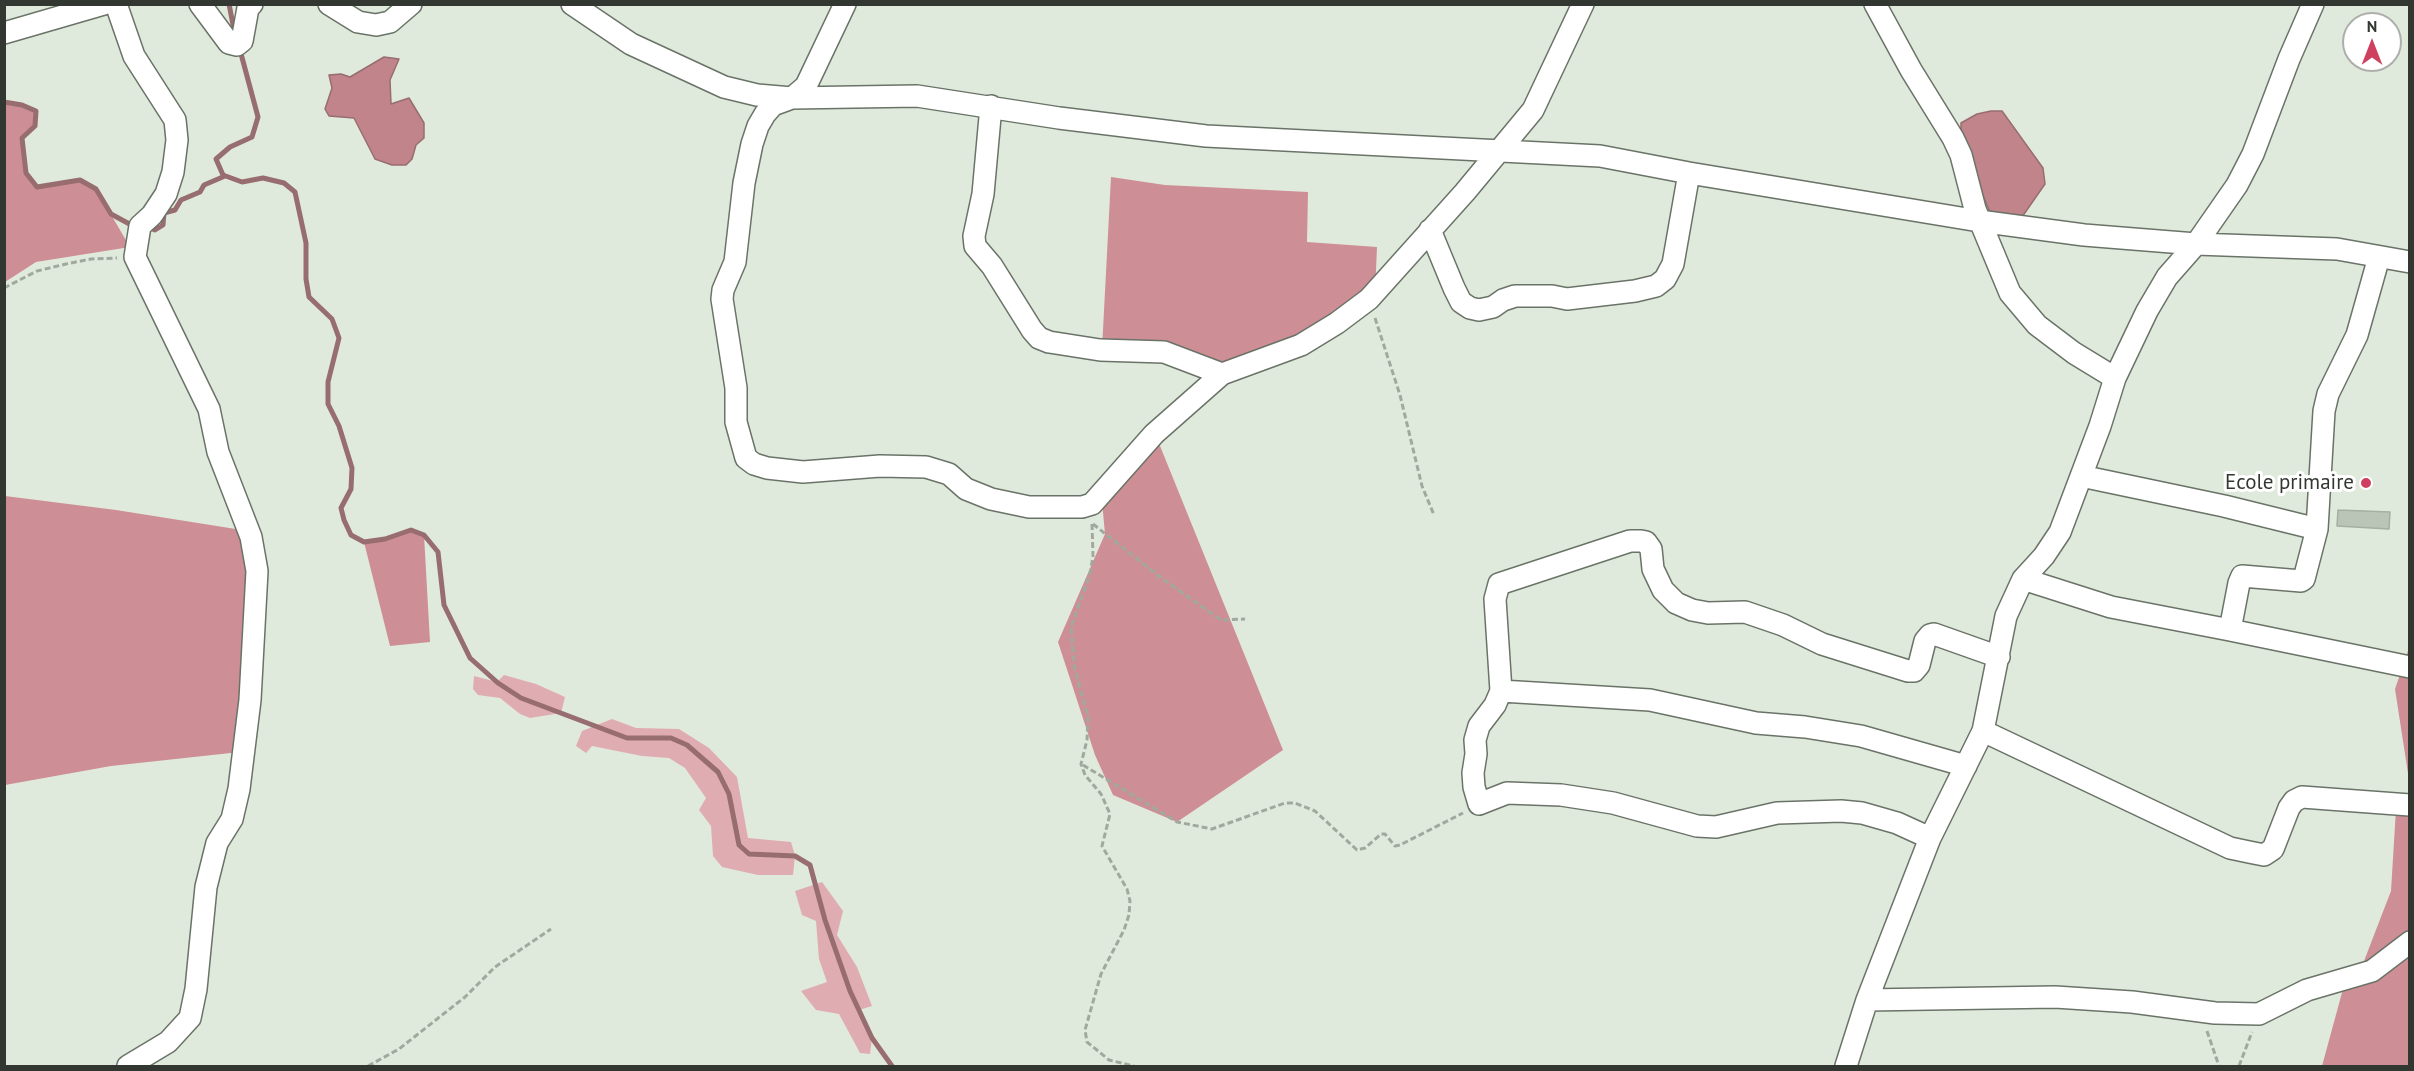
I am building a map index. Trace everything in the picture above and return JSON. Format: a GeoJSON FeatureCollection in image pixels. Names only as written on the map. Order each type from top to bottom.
{"type":"FeatureCollection","features":[{"type":"Feature","properties":{"kind":"street"},"geometry":{"type":"LineString","coordinates":[[4,33],[104,4]]}},
{"type":"Feature","properties":{"kind":"street"},"geometry":{"type":"LineString","coordinates":[[116,4],[134,56],[176,120],[177,140],[166,194],[152,215],[141,226],[135,257],[209,409],[218,452],[251,537],[257,571],[250,700],[239,789],[232,819],[217,843],[206,887],[196,989],[190,1018],[168,1042],[128,1066]]}},
{"type":"Feature","properties":{"kind":"street"},"geometry":{"type":"LineString","coordinates":[[200,4],[229,43],[237,45],[242,41],[248,8],[252,4]]}},
{"type":"Feature","properties":{"kind":"street"},"geometry":{"type":"LineString","coordinates":[[329,4],[358,22],[376,25],[390,22],[411,4]]}},
{"type":"Feature","properties":{"kind":"street"},"geometry":{"type":"LineString","coordinates":[[572,4],[631,44],[724,87],[757,95],[792,98],[917,96],[1059,118],[1206,136],[1600,156],[1979,221],[2084,235],[2196,244],[2337,249],[2409,262]]}},
{"type":"Feature","properties":{"kind":"street"},"geometry":{"type":"LineString","coordinates":[[846,4],[806,86],[792,98],[773,105],[758,126],[744,183],[735,262],[723,290],[722,299],[736,388],[736,422],[746,458],[754,464],[767,468],[803,472],[880,466],[926,467],[949,474],[966,489],[991,499],[1029,507],[1082,507],[1092,504],[1154,434],[1222,374],[1301,345],[1337,323],[1369,299],[1465,192],[1533,110],[1583,4]]}},
{"type":"Feature","properties":{"kind":"street"},"geometry":{"type":"LineString","coordinates":[[1875,4],[1961,155],[1979,221],[2010,293],[2030,317],[2074,353],[2115,378]]}},
{"type":"Feature","properties":{"kind":"street"},"geometry":{"type":"LineString","coordinates":[[1846,1066],[1867,1000],[1930,838],[1983,731],[2006,616],[2023,579],[2044,556],[2060,532],[2100,426],[2115,378],[2147,311],[2162,286],[2196,244],[2237,185],[2253,154],[2313,4]]}},
{"type":"Feature","properties":{"kind":"street"},"geometry":{"type":"LineString","coordinates":[[991,106],[983,194],[974,236],[975,246],[992,266],[1032,330],[1039,338],[1049,342],[1100,350],[1164,352],[1222,374]]}},
{"type":"Feature","properties":{"kind":"street"},"geometry":{"type":"LineString","coordinates":[[1430,230],[1461,302],[1470,308],[1479,310],[1493,307],[1515,296],[1552,296],[1567,299],[1635,291],[1656,286],[1665,279],[1673,264],[1689,173]]}},
{"type":"Feature","properties":{"kind":"street"},"geometry":{"type":"LineString","coordinates":[[2230,630],[2242,576],[2301,581],[2306,576],[2317,529],[2324,411],[2328,394],[2357,335],[2379,257]]}},
{"type":"Feature","properties":{"kind":"street"},"geometry":{"type":"LineString","coordinates":[[2081,476],[2224,506],[2317,529]]}},
{"type":"Feature","properties":{"kind":"street"},"geometry":{"type":"LineString","coordinates":[[1930,838],[1897,823],[1862,813],[1841,811],[1777,813],[1716,826],[1697,826],[1612,803],[1562,795],[1507,793],[1479,804],[1473,773],[1476,754],[1475,740],[1479,726],[1495,705],[1501,691],[1495,599],[1498,584],[1630,541],[1646,542],[1651,549],[1657,582],[1676,603],[1692,610],[1708,613],[1744,612],[1783,625],[1822,644],[1908,671],[1914,670],[1919,665],[1925,641],[1934,634],[1999,657]]}},
{"type":"Feature","properties":{"kind":"street"},"geometry":{"type":"LineString","coordinates":[[2023,579],[2111,607],[2409,667]]}},
{"type":"Feature","properties":{"kind":"street"},"geometry":{"type":"LineString","coordinates":[[1501,691],[1650,700],[1756,723],[1805,727],[1861,736],[1966,766]]}},
{"type":"Feature","properties":{"kind":"street"},"geometry":{"type":"LineString","coordinates":[[1983,731],[2230,848],[2264,855],[2273,849],[2289,808],[2294,801],[2302,797],[2409,805]]}},
{"type":"Feature","properties":{"kind":"street"},"geometry":{"type":"LineString","coordinates":[[1867,1000],[2055,997],[2132,1002],[2197,1011],[2259,1014],[2307,990],[2372,971],[2409,942]]}},
{"type":"Feature","properties":{"kind":"path"},"geometry":{"type":"LineString","coordinates":[[4,288],[37,271],[66,264],[91,259],[135,257]]}},
{"type":"Feature","properties":{"kind":"path"},"geometry":{"type":"LineString","coordinates":[[1369,299],[1400,395],[1422,486],[1434,515]]}},
{"type":"Feature","properties":{"kind":"path"},"geometry":{"type":"LineString","coordinates":[[1134,1066],[1109,1060],[1087,1042],[1085,1030],[1101,974],[1124,930],[1129,915],[1130,901],[1127,889],[1102,846],[1110,814],[1101,794],[1085,775],[1081,764],[1087,740],[1088,717],[1074,665],[1071,627],[1090,574],[1093,556],[1092,523],[1160,577],[1221,620],[1245,619]]}},
{"type":"Feature","properties":{"kind":"path"},"geometry":{"type":"LineString","coordinates":[[1081,764],[1177,822],[1212,829],[1285,803],[1295,803],[1315,811],[1354,849],[1360,850],[1381,834],[1385,834],[1395,846],[1400,845],[1449,822],[1479,804]]}},
{"type":"Feature","properties":{"kind":"path"},"geometry":{"type":"LineString","coordinates":[[368,1066],[399,1049],[465,997],[495,967],[551,929]]}},
{"type":"Feature","properties":{"kind":"path"},"geometry":{"type":"LineString","coordinates":[[2197,1011],[2213,1046],[2219,1066]]}},
{"type":"Feature","properties":{"kind":"path"},"geometry":{"type":"LineString","coordinates":[[2239,1066],[2259,1014]]}},
{"type":"Feature","properties":{"kind":"shaded area"},"geometry":{"type":"Polygon","coordinates":[[[384,57],[399,59],[390,80],[391,104],[409,98],[424,123],[424,138],[416,145],[412,159],[406,165],[392,165],[375,159],[354,118],[329,116],[325,109],[332,88],[329,75],[341,74],[350,77],[384,57]]]}},
{"type":"Feature","properties":{"kind":"shaded area"},"geometry":{"type":"Polygon","coordinates":[[[5,102],[22,105],[36,111],[35,126],[22,139],[26,173],[37,187],[80,180],[96,189],[130,247],[36,262],[5,282],[5,102]]]}},
{"type":"Feature","properties":{"kind":"shaded area"},"geometry":{"type":"Polygon","coordinates":[[[2002,111],[2043,168],[2045,184],[2022,217],[1990,212],[1977,182],[1961,133],[1961,123],[1977,114],[2002,111]]]}},
{"type":"Feature","properties":{"kind":"shaded area"},"geometry":{"type":"Polygon","coordinates":[[[1111,177],[1165,185],[1308,192],[1307,242],[1377,247],[1375,293],[1232,371],[1102,349],[1111,177]]]}},
{"type":"Feature","properties":{"kind":"shaded area"},"geometry":{"type":"Polygon","coordinates":[[[1156,436],[1283,750],[1177,822],[1113,795],[1095,755],[1058,642],[1105,534],[1102,501],[1156,436]]]}},
{"type":"Feature","properties":{"kind":"shaded area"},"geometry":{"type":"Polygon","coordinates":[[[5,496],[116,510],[242,530],[255,555],[240,752],[111,766],[5,785],[5,496]]]}},
{"type":"Feature","properties":{"kind":"shaded area"},"geometry":{"type":"Polygon","coordinates":[[[411,530],[424,535],[430,642],[390,646],[364,542],[385,539],[411,530]]]}},
{"type":"Feature","properties":{"kind":"shaded area"},"geometry":{"type":"Polygon","coordinates":[[[2409,648],[2409,780],[2395,689],[2409,648]]]}},
{"type":"Feature","properties":{"kind":"shaded area"},"geometry":{"type":"Polygon","coordinates":[[[504,675],[536,684],[565,697],[561,713],[530,718],[520,714],[500,698],[478,695],[473,689],[474,676],[497,682],[504,675]]]}},
{"type":"Feature","properties":{"kind":"shaded area"},"geometry":{"type":"Polygon","coordinates":[[[612,719],[636,728],[679,729],[709,748],[737,777],[748,838],[791,842],[795,856],[793,875],[758,875],[722,867],[713,856],[711,826],[699,810],[706,798],[685,768],[669,758],[642,756],[592,746],[586,753],[576,746],[582,731],[612,719]]]}},
{"type":"Feature","properties":{"kind":"shaded area"},"geometry":{"type":"Polygon","coordinates":[[[2409,800],[2409,1066],[2322,1066],[2346,978],[2359,974],[2391,891],[2396,809],[2409,800]]]}},
{"type":"Feature","properties":{"kind":"shaded area"},"geometry":{"type":"Polygon","coordinates":[[[822,882],[843,911],[837,935],[857,967],[872,1006],[859,1010],[872,1038],[870,1054],[860,1053],[839,1014],[816,1010],[801,991],[827,982],[819,959],[816,921],[802,915],[795,891],[822,882]]]}},
{"type":"Feature","properties":{"kind":"building"},"geometry":{"type":"Polygon","coordinates":[[[2338,510],[2390,512],[2389,529],[2337,526],[2338,510]]]}},
{"type":"Feature","properties":{"kind":"waterway"},"geometry":{"type":"LineString","coordinates":[[229,4],[235,35]]}},
{"type":"Feature","properties":{"kind":"waterway"},"geometry":{"type":"LineString","coordinates":[[240,50],[258,117],[252,137],[230,147],[216,159],[223,175],[242,182],[263,178],[284,183],[295,192],[306,243],[306,279],[309,297],[332,319],[339,338],[328,382],[328,404],[339,426],[352,468],[351,489],[341,508],[351,535],[364,542],[385,539],[411,530],[424,535],[438,552],[444,605],[470,658],[498,683],[521,698],[627,738],[671,738],[687,745],[718,772],[729,794],[739,845],[749,854],[795,856],[810,865],[825,920],[850,991],[872,1038],[892,1066]]}},
{"type":"Feature","properties":{"kind":"waterway"},"geometry":{"type":"LineString","coordinates":[[4,102],[22,105],[36,111],[35,126],[22,138],[26,173],[37,187],[80,180],[96,189],[111,214],[135,227]]}},
{"type":"Feature","properties":{"kind":"waterway"},"geometry":{"type":"LineString","coordinates":[[146,226],[155,230],[163,225],[164,213],[175,210],[181,200],[200,192],[204,185],[225,176]]}},
{"type":"Feature","properties":{"kind":"place","name":"Ecole primaire"},"geometry":{"type":"Point","coordinates":[2366,483]}}]}
